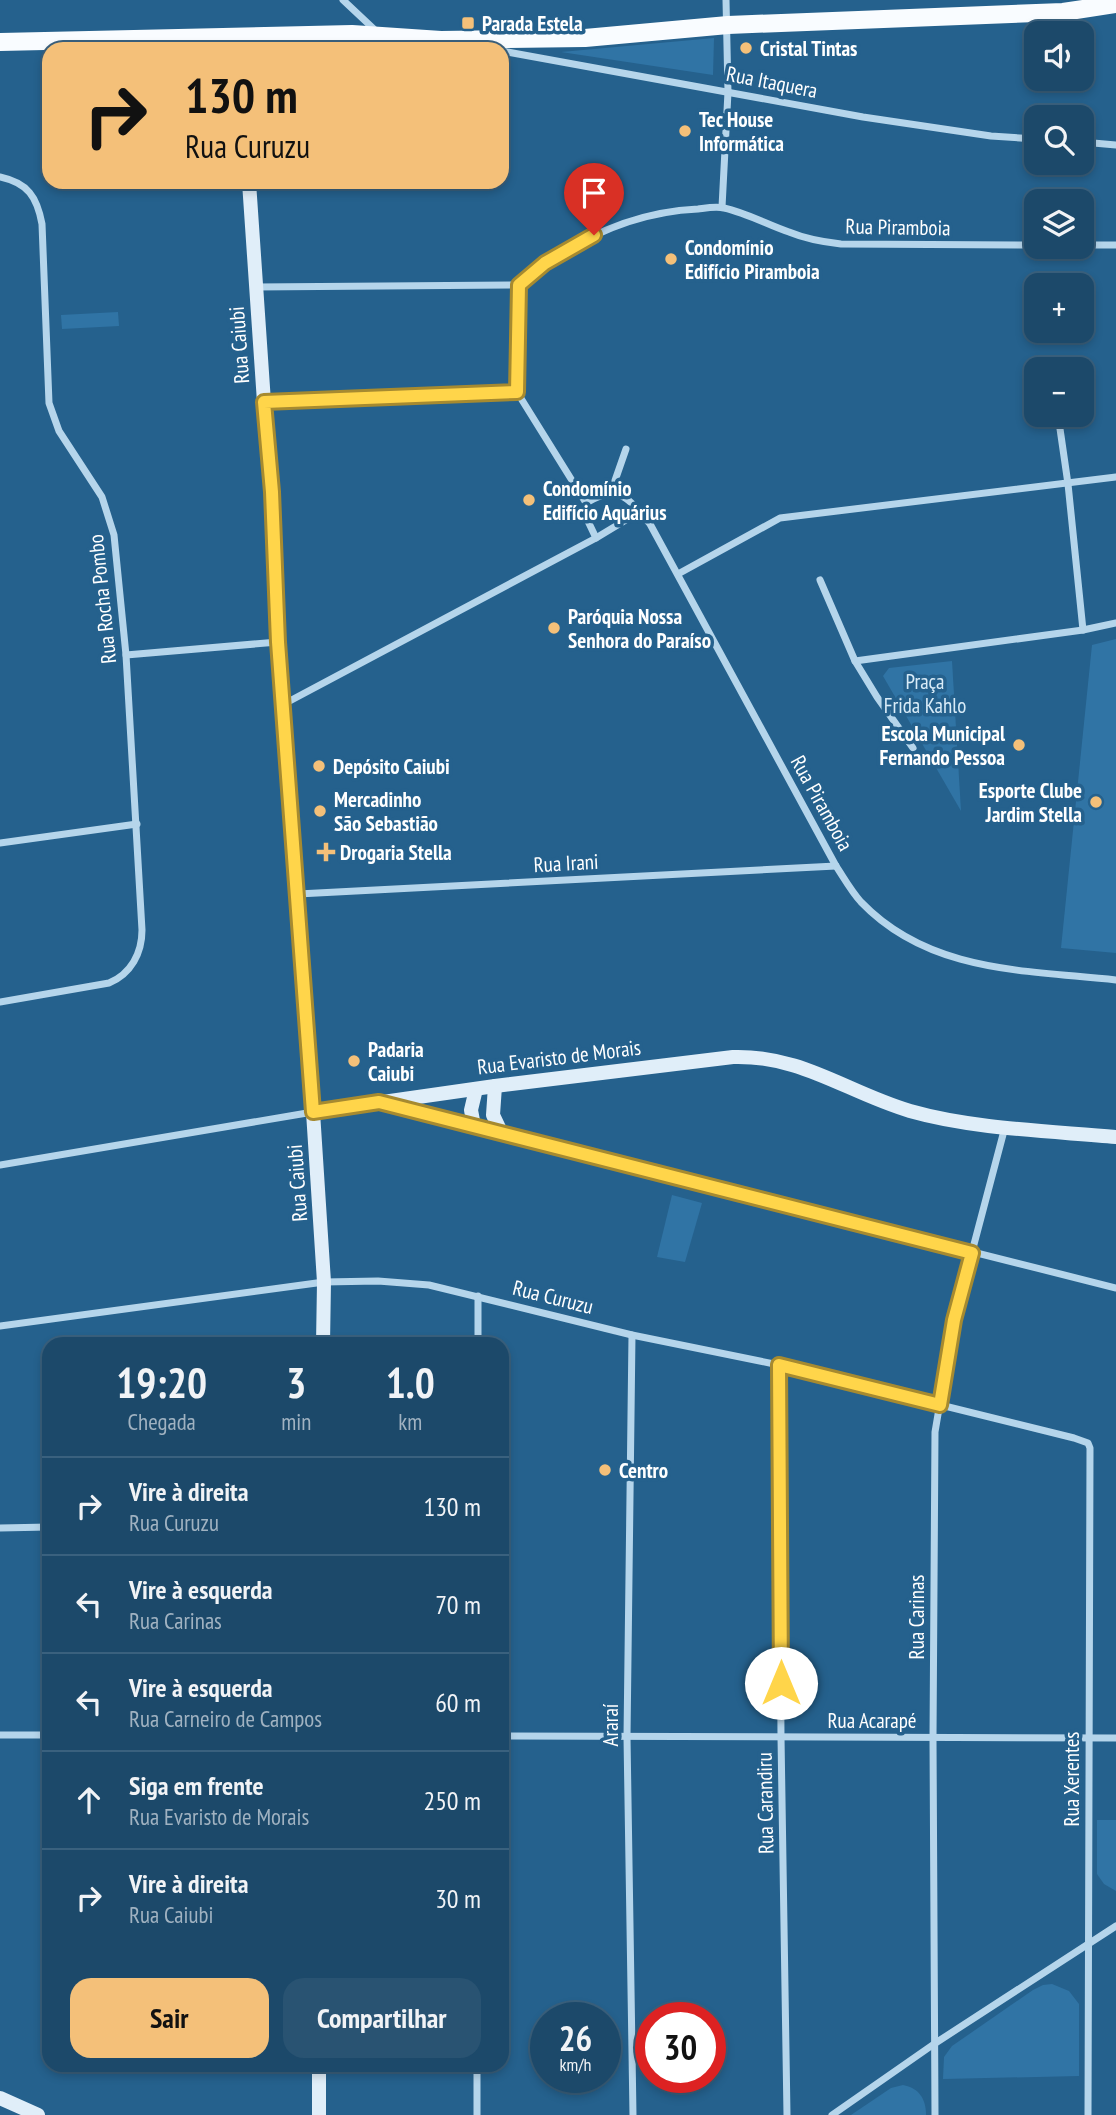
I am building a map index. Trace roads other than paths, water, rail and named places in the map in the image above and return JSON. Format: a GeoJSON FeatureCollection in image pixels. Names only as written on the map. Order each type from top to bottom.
{"type":"FeatureCollection","features":[{"type":"Feature","properties":{"kind":"main road"},"geometry":{"type":"LineString","coordinates":[[0,42],[240,42],[380,35],[441,40],[586,38],[728,25],[1063,12],[1116,4]]}},
{"type":"Feature","properties":{"kind":"street"},"geometry":{"type":"LineString","coordinates":[[343,0],[380,35]]}},
{"type":"Feature","properties":{"kind":"street"},"geometry":{"type":"LineString","coordinates":[[722,207],[728,92],[726,0]]}},
{"type":"Feature","properties":{"kind":"street"},"geometry":{"type":"LineString","coordinates":[[441,40],[453,42]]}},
{"type":"Feature","properties":{"kind":"street","name":"Rua Itaquera"},"geometry":{"type":"LineString","coordinates":[[509,52],[863,117],[1024,138]]}},
{"type":"Feature","properties":{"kind":"street"},"geometry":{"type":"LineString","coordinates":[[1094,143],[1116,145]]}},
{"type":"Feature","properties":{"kind":"street","name":"Rua Rocha Pombo"},"geometry":{"type":"LineString","coordinates":[[0,177],[15,181],[26,188],[38,204],[42,224],[49,403],[58,431],[102,498],[114,535],[126,655],[142,939],[139,953],[130,968],[116,980],[0,1002]]}},
{"type":"Feature","properties":{"kind":"street","name":"Rua Caiubi"},"geometry":{"type":"LineString","coordinates":[[249,189],[272,492],[278,642],[324,1282],[323,1337]]}},
{"type":"Feature","properties":{"kind":"street","name":"Rua Piramboia"},"geometry":{"type":"LineString","coordinates":[[519,285],[545,263],[584,241],[641,216],[686,209],[722,207],[799,236],[841,244],[1024,245]]}},
{"type":"Feature","properties":{"kind":"street"},"geometry":{"type":"LineString","coordinates":[[1094,245],[1116,245]]}},
{"type":"Feature","properties":{"kind":"street"},"geometry":{"type":"LineString","coordinates":[[256,287],[519,285],[517,392],[586,503],[586,517],[596,538]]}},
{"type":"Feature","properties":{"kind":"street"},"geometry":{"type":"LineString","coordinates":[[264,402],[517,392]]}},
{"type":"Feature","properties":{"kind":"street"},"geometry":{"type":"LineString","coordinates":[[1060,427],[1083,630]]}},
{"type":"Feature","properties":{"kind":"street"},"geometry":{"type":"LineString","coordinates":[[586,503],[598,495],[611,492],[626,449]]}},
{"type":"Feature","properties":{"kind":"street"},"geometry":{"type":"LineString","coordinates":[[678,573],[780,518],[1116,477]]}},
{"type":"Feature","properties":{"kind":"street","name":"Rua Piramboia"},"geometry":{"type":"LineString","coordinates":[[611,492],[631,500],[650,524],[836,866],[858,899],[902,936],[925,948],[957,959],[985,965],[1116,980]]}},
{"type":"Feature","properties":{"kind":"street"},"geometry":{"type":"LineString","coordinates":[[284,704],[596,538],[639,512]]}},
{"type":"Feature","properties":{"kind":"street"},"geometry":{"type":"LineString","coordinates":[[820,580],[855,661],[913,748]]}},
{"type":"Feature","properties":{"kind":"street"},"geometry":{"type":"LineString","coordinates":[[855,661],[1083,630],[1116,623]]}},
{"type":"Feature","properties":{"kind":"street"},"geometry":{"type":"LineString","coordinates":[[126,655],[278,642]]}},
{"type":"Feature","properties":{"kind":"street"},"geometry":{"type":"LineString","coordinates":[[0,843],[137,824]]}},
{"type":"Feature","properties":{"kind":"street","name":"Rua Irani"},"geometry":{"type":"LineString","coordinates":[[298,894],[836,866]]}},
{"type":"Feature","properties":{"kind":"street","name":"Rua Evaristo de Morais"},"geometry":{"type":"LineString","coordinates":[[0,1165],[379,1102],[733,1057],[754,1057],[796,1065],[913,1112],[1005,1127],[1116,1137]]}},
{"type":"Feature","properties":{"kind":"street"},"geometry":{"type":"LineString","coordinates":[[495,1086],[494,1115],[501,1132]]}},
{"type":"Feature","properties":{"kind":"street"},"geometry":{"type":"LineString","coordinates":[[474,1126],[471,1110],[475,1089]]}},
{"type":"Feature","properties":{"kind":"street"},"geometry":{"type":"LineString","coordinates":[[379,1102],[1116,1288]]}},
{"type":"Feature","properties":{"kind":"street","name":"Rua Carinas"},"geometry":{"type":"LineString","coordinates":[[935,2115],[935,1432],[954,1320],[1005,1127]]}},
{"type":"Feature","properties":{"kind":"street","name":"Rua Curuzu"},"geometry":{"type":"LineString","coordinates":[[0,1326],[324,1282],[378,1281],[429,1285],[632,1335],[779,1365],[1088,1443]]}},
{"type":"Feature","properties":{"kind":"street"},"geometry":{"type":"LineString","coordinates":[[478,1296],[478,1337]]}},
{"type":"Feature","properties":{"kind":"street","name":"Araraí"},"geometry":{"type":"LineString","coordinates":[[632,1335],[626,1737],[633,2115]]}},
{"type":"Feature","properties":{"kind":"street","name":"Rua Carandiru"},"geometry":{"type":"LineString","coordinates":[[779,1365],[787,2115]]}},
{"type":"Feature","properties":{"kind":"street","name":"Rua Xerentes"},"geometry":{"type":"LineString","coordinates":[[1088,1443],[1088,2115]]}},
{"type":"Feature","properties":{"kind":"street"},"geometry":{"type":"LineString","coordinates":[[0,1528],[42,1527]]}},
{"type":"Feature","properties":{"kind":"street"},"geometry":{"type":"LineString","coordinates":[[0,1735],[42,1735]]}},
{"type":"Feature","properties":{"kind":"street","name":"Rua Acarapé"},"geometry":{"type":"LineString","coordinates":[[509,1736],[1116,1738]]}},
{"type":"Feature","properties":{"kind":"street"},"geometry":{"type":"LineString","coordinates":[[832,2115],[934,2044],[1116,1926]]}},
{"type":"Feature","properties":{"kind":"street"},"geometry":{"type":"LineString","coordinates":[[319,2072],[319,2115]]}},
{"type":"Feature","properties":{"kind":"street"},"geometry":{"type":"LineString","coordinates":[[477,2072],[477,2115]]}},
{"type":"Feature","properties":{"kind":"street"},"geometry":{"type":"LineString","coordinates":[[0,2098],[38,2115]]}},
{"type":"Feature","properties":{"kind":"place","name":"Parada Estela"},"geometry":{"type":"Point","coordinates":[468,23]}},
{"type":"Feature","properties":{"kind":"place","name":"Cristal Tintas"},"geometry":{"type":"Point","coordinates":[746,48]}},
{"type":"Feature","properties":{"kind":"place","name":"Tec House Informática"},"geometry":{"type":"Point","coordinates":[685,131]}},
{"type":"Feature","properties":{"kind":"place","name":"Condomínio Edifício Piramboia"},"geometry":{"type":"Point","coordinates":[671,259]}},
{"type":"Feature","properties":{"kind":"place","name":"Condomínio Edifício Aquárius"},"geometry":{"type":"Point","coordinates":[529,500]}},
{"type":"Feature","properties":{"kind":"place","name":"Paróquia Nossa Senhora do Paraíso"},"geometry":{"type":"Point","coordinates":[554,628]}},
{"type":"Feature","properties":{"kind":"place","name":"Escola Municipal Fernando Pessoa"},"geometry":{"type":"Point","coordinates":[1019,745]}},
{"type":"Feature","properties":{"kind":"place","name":"Depósito Caiubi"},"geometry":{"type":"Point","coordinates":[319,766]}},
{"type":"Feature","properties":{"kind":"place","name":"Esporte Clube Jardim Stella"},"geometry":{"type":"Point","coordinates":[1096,802]}},
{"type":"Feature","properties":{"kind":"place","name":"Mercadinho São Sebastião"},"geometry":{"type":"Point","coordinates":[320,811]}},
{"type":"Feature","properties":{"kind":"place","name":"Drogaria Stella"},"geometry":{"type":"Point","coordinates":[326,852]}},
{"type":"Feature","properties":{"kind":"place","name":"Padaria Caiubi"},"geometry":{"type":"Point","coordinates":[354,1061]}},
{"type":"Feature","properties":{"kind":"place","name":"Centro"},"geometry":{"type":"Point","coordinates":[605,1470]}},
{"type":"Feature","properties":{"kind":"park label","name":"Praça Frida Kahlo"},"geometry":{"type":"Point","coordinates":[925,693]}}]}
